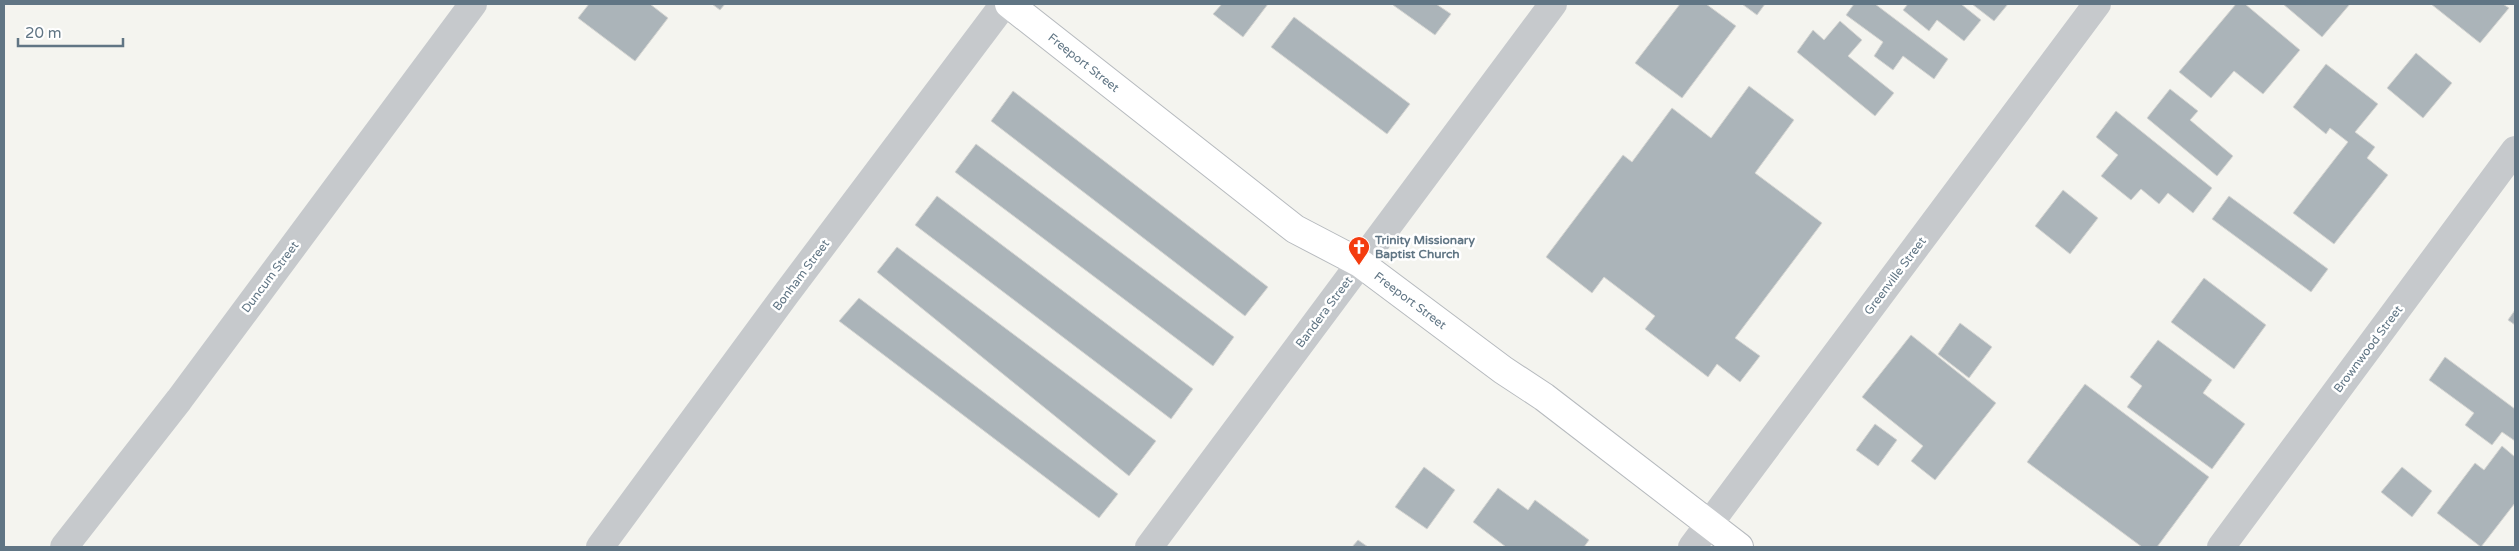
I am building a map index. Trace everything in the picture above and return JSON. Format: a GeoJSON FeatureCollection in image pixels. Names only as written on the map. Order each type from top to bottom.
{"type":"FeatureCollection","features":[{"type":"Feature","properties":{"kind":"main road","name":"Freeport Street"},"geometry":{"type":"LineString","coordinates":[[1009,4],[1295,229],[1360,263],[1503,370],[1544,397],[1740,547]]}},
{"type":"Feature","properties":{"kind":"street","name":"Duncum Street"},"geometry":{"type":"LineString","coordinates":[[64,547],[179,400],[473,4]]}},
{"type":"Feature","properties":{"kind":"street","name":"Bonham Street"},"geometry":{"type":"LineString","coordinates":[[600,547],[786,294],[1004,4]]}},
{"type":"Feature","properties":{"kind":"street","name":"Bandera Street"},"geometry":{"type":"LineString","coordinates":[[1149,547],[1553,4]]}},
{"type":"Feature","properties":{"kind":"street","name":"Greenville Street"},"geometry":{"type":"LineString","coordinates":[[1692,547],[2096,4]]}},
{"type":"Feature","properties":{"kind":"street","name":"Brownwood Street"},"geometry":{"type":"LineString","coordinates":[[2221,547],[2515,150]]}},
{"type":"Feature","properties":{"kind":"building"},"geometry":{"type":"Polygon","coordinates":[[[589,4],[650,4],[668,18],[635,61],[578,18],[589,4]]]}},
{"type":"Feature","properties":{"kind":"building"},"geometry":{"type":"Polygon","coordinates":[[[712,4],[725,4],[720,10],[712,4]]]}},
{"type":"Feature","properties":{"kind":"building"},"geometry":{"type":"Polygon","coordinates":[[[1222,4],[1268,4],[1243,37],[1213,14],[1222,4]]]}},
{"type":"Feature","properties":{"kind":"building"},"geometry":{"type":"Polygon","coordinates":[[[1394,4],[1436,4],[1451,14],[1435,35],[1394,4]]]}},
{"type":"Feature","properties":{"kind":"building"},"geometry":{"type":"Polygon","coordinates":[[[1680,4],[1706,4],[1736,26],[1682,98],[1635,63],[1680,4]]]}},
{"type":"Feature","properties":{"kind":"building"},"geometry":{"type":"Polygon","coordinates":[[[1742,4],[1765,4],[1757,15],[1742,4]]]}},
{"type":"Feature","properties":{"kind":"building"},"geometry":{"type":"Polygon","coordinates":[[[1854,4],[1875,4],[1948,59],[1934,79],[1903,56],[1893,70],[1874,56],[1883,42],[1846,15],[1854,4]]]}},
{"type":"Feature","properties":{"kind":"building"},"geometry":{"type":"Polygon","coordinates":[[[1908,4],[1961,4],[1981,20],[1964,41],[1937,20],[1929,31],[1903,10],[1908,4]]]}},
{"type":"Feature","properties":{"kind":"building"},"geometry":{"type":"Polygon","coordinates":[[[1972,4],[2008,4],[1994,21],[1972,4]]]}},
{"type":"Feature","properties":{"kind":"building"},"geometry":{"type":"Polygon","coordinates":[[[2236,4],[2245,4],[2300,50],[2263,94],[2234,71],[2211,98],[2179,72],[2236,4]]]}},
{"type":"Feature","properties":{"kind":"building"},"geometry":{"type":"Polygon","coordinates":[[[2283,4],[2350,4],[2322,37],[2283,4]]]}},
{"type":"Feature","properties":{"kind":"building"},"geometry":{"type":"Polygon","coordinates":[[[2431,4],[2503,4],[2509,8],[2480,43],[2431,4]]]}},
{"type":"Feature","properties":{"kind":"building"},"geometry":{"type":"Polygon","coordinates":[[[1294,17],[1410,104],[1387,134],[1271,47],[1294,17]]]}},
{"type":"Feature","properties":{"kind":"building"},"geometry":{"type":"Polygon","coordinates":[[[1840,21],[1862,40],[1848,56],[1894,93],[1875,116],[1797,52],[1813,30],[1824,40],[1840,21]]]}},
{"type":"Feature","properties":{"kind":"building"},"geometry":{"type":"Polygon","coordinates":[[[2416,53],[2452,83],[2423,118],[2387,88],[2416,53]]]}},
{"type":"Feature","properties":{"kind":"building"},"geometry":{"type":"Polygon","coordinates":[[[2326,64],[2378,104],[2355,132],[2375,147],[2367,158],[2388,175],[2334,244],[2293,213],[2348,142],[2330,128],[2326,134],[2293,107],[2326,64]]]}},
{"type":"Feature","properties":{"kind":"building"},"geometry":{"type":"Polygon","coordinates":[[[1749,86],[1794,120],[1755,173],[1822,223],[1735,338],[1760,356],[1740,382],[1717,364],[1708,377],[1645,329],[1655,316],[1604,277],[1592,293],[1546,257],[1623,155],[1632,162],[1672,108],[1711,138],[1749,86]]]}},
{"type":"Feature","properties":{"kind":"building"},"geometry":{"type":"Polygon","coordinates":[[[2170,89],[2198,111],[2190,120],[2233,156],[2217,176],[2147,118],[2170,89]]]}},
{"type":"Feature","properties":{"kind":"building"},"geometry":{"type":"Polygon","coordinates":[[[1013,91],[1268,287],[1245,316],[991,121],[1013,91]]]}},
{"type":"Feature","properties":{"kind":"building"},"geometry":{"type":"Polygon","coordinates":[[[2116,111],[2212,188],[2193,213],[2168,193],[2159,204],[2141,189],[2131,200],[2101,176],[2118,155],[2096,137],[2116,111]]]}},
{"type":"Feature","properties":{"kind":"building"},"geometry":{"type":"Polygon","coordinates":[[[976,144],[1234,337],[1213,366],[955,172],[976,144]]]}},
{"type":"Feature","properties":{"kind":"building"},"geometry":{"type":"Polygon","coordinates":[[[2063,190],[2098,218],[2070,254],[2035,226],[2063,190]]]}},
{"type":"Feature","properties":{"kind":"building"},"geometry":{"type":"Polygon","coordinates":[[[937,196],[1193,389],[1171,419],[915,225],[937,196]]]}},
{"type":"Feature","properties":{"kind":"building"},"geometry":{"type":"Polygon","coordinates":[[[2229,196],[2328,269],[2311,292],[2212,219],[2229,196]]]}},
{"type":"Feature","properties":{"kind":"building"},"geometry":{"type":"Polygon","coordinates":[[[897,247],[1156,441],[1129,476],[877,272],[897,247]]]}},
{"type":"Feature","properties":{"kind":"building"},"geometry":{"type":"Polygon","coordinates":[[[2204,278],[2266,325],[2234,369],[2171,322],[2204,278]]]}},
{"type":"Feature","properties":{"kind":"building"},"geometry":{"type":"Polygon","coordinates":[[[859,298],[1118,494],[1099,518],[839,321],[859,298]]]}},
{"type":"Feature","properties":{"kind":"building"},"geometry":{"type":"Polygon","coordinates":[[[2515,310],[2515,325],[2508,320],[2515,310]]]}},
{"type":"Feature","properties":{"kind":"building"},"geometry":{"type":"Polygon","coordinates":[[[1960,323],[1992,347],[1969,378],[1938,354],[1960,323]]]}},
{"type":"Feature","properties":{"kind":"building"},"geometry":{"type":"Polygon","coordinates":[[[1911,335],[1996,403],[1935,480],[1911,461],[1923,446],[1862,397],[1911,335]]]}},
{"type":"Feature","properties":{"kind":"building"},"geometry":{"type":"Polygon","coordinates":[[[2158,340],[2212,380],[2203,393],[2245,424],[2212,469],[2127,407],[2142,386],[2130,377],[2158,340]]]}},
{"type":"Feature","properties":{"kind":"building"},"geometry":{"type":"Polygon","coordinates":[[[2445,357],[2515,409],[2515,441],[2502,432],[2492,445],[2465,425],[2474,413],[2429,380],[2445,357]]]}},
{"type":"Feature","properties":{"kind":"building"},"geometry":{"type":"Polygon","coordinates":[[[2085,384],[2209,477],[2157,547],[2142,547],[2027,462],[2085,384]]]}},
{"type":"Feature","properties":{"kind":"building"},"geometry":{"type":"Polygon","coordinates":[[[1875,424],[1897,440],[1878,466],[1856,450],[1875,424]]]}},
{"type":"Feature","properties":{"kind":"building"},"geometry":{"type":"Polygon","coordinates":[[[2502,446],[2515,457],[2515,503],[2481,547],[2437,513],[2475,463],[2484,470],[2502,446]]]}},
{"type":"Feature","properties":{"kind":"building"},"geometry":{"type":"Polygon","coordinates":[[[1424,467],[1455,490],[1427,529],[1395,507],[1424,467]]]}},
{"type":"Feature","properties":{"kind":"building"},"geometry":{"type":"Polygon","coordinates":[[[2402,467],[2432,491],[2412,517],[2381,492],[2402,467]]]}},
{"type":"Feature","properties":{"kind":"building"},"geometry":{"type":"Polygon","coordinates":[[[1498,488],[1528,510],[1535,500],[1589,540],[1584,547],[1506,547],[1473,522],[1498,488]]]}},
{"type":"Feature","properties":{"kind":"building"},"geometry":{"type":"Polygon","coordinates":[[[1358,540],[1368,547],[1352,547],[1358,540]]]}},
{"type":"Feature","properties":{"kind":"place","name":"Trinity Missionary Baptist Church"},"geometry":{"type":"Point","coordinates":[1359,266]}}]}
